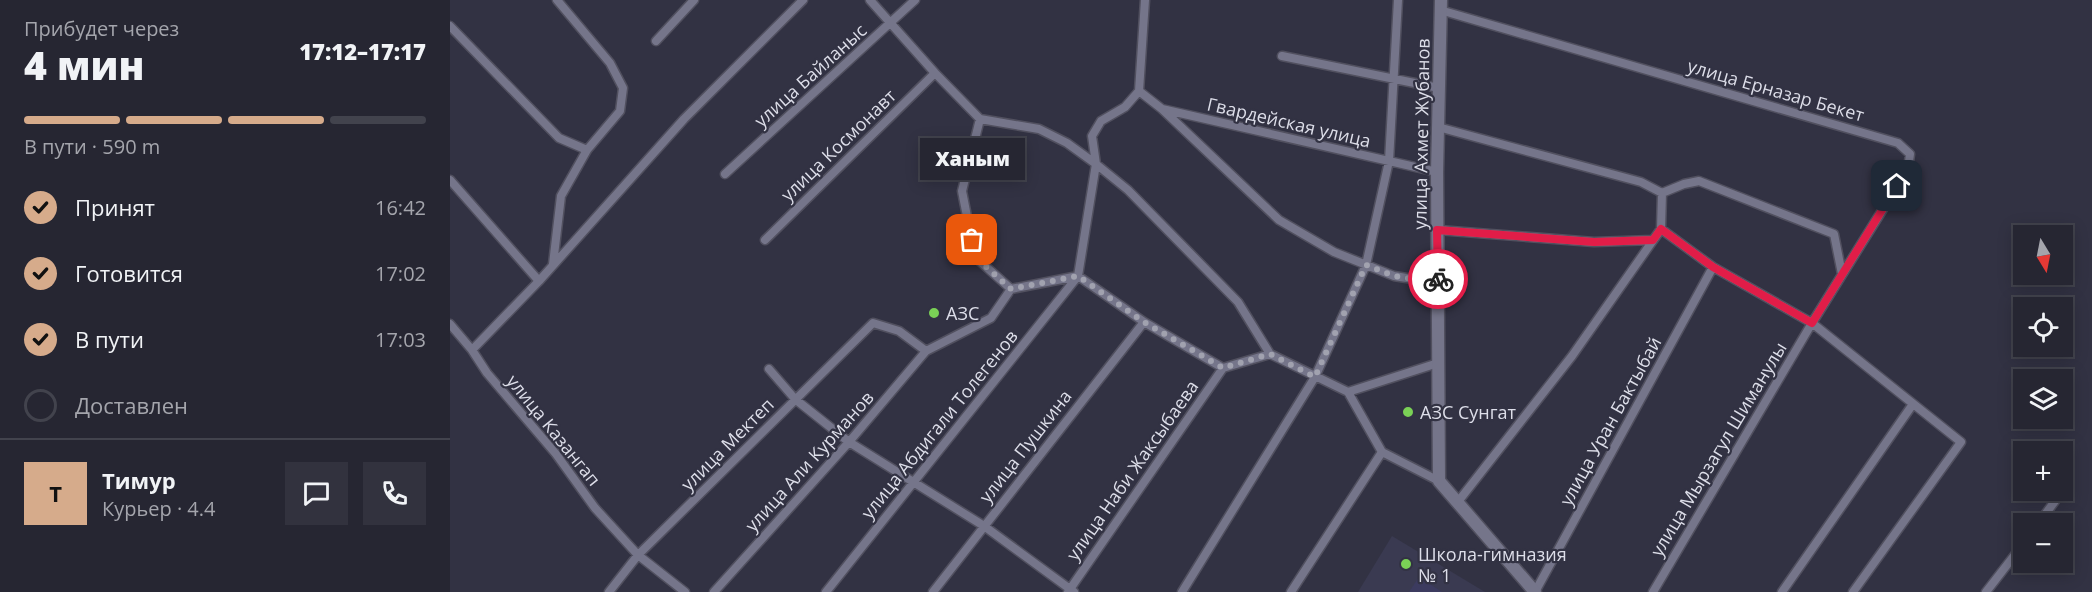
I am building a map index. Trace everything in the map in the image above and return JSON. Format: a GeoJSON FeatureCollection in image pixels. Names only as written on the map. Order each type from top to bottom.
{"type":"FeatureCollection","features":[{"type":"Feature","properties":{"kind":"main road","name":"улица Ахмет Жубанов"},"geometry":{"type":"LineString","coordinates":[[1439,481],[1437,172],[1441,5]]}},
{"type":"Feature","properties":{"kind":"main road"},"geometry":{"type":"LineString","coordinates":[[1439,481],[1535,592]]}},
{"type":"Feature","properties":{"kind":"street"},"geometry":{"type":"LineString","coordinates":[[553,265],[561,196],[587,150],[621,111],[623,88],[610,63],[557,0]]}},
{"type":"Feature","properties":{"kind":"street"},"geometry":{"type":"LineString","coordinates":[[656,41],[694,0]]}},
{"type":"Feature","properties":{"kind":"street"},"geometry":{"type":"LineString","coordinates":[[472,350],[539,281],[684,119],[804,0]]}},
{"type":"Feature","properties":{"kind":"street"},"geometry":{"type":"LineString","coordinates":[[870,0],[935,73],[980,119],[1039,129],[1067,143],[1128,190],[1238,302],[1270,354],[1348,392],[1382,452],[1439,481]]}},
{"type":"Feature","properties":{"kind":"street","name":"улица Байланыс"},"geometry":{"type":"LineString","coordinates":[[725,174],[915,0]]}},
{"type":"Feature","properties":{"kind":"street"},"geometry":{"type":"LineString","coordinates":[[1078,276],[1096,164],[1092,136],[1101,121],[1125,107],[1139,91],[1145,0]]}},
{"type":"Feature","properties":{"kind":"street"},"geometry":{"type":"LineString","coordinates":[[1182,592],[1315,377],[1366,265],[1389,161],[1398,0]]}},
{"type":"Feature","properties":{"kind":"street","name":"улица Ерназар Бекет"},"geometry":{"type":"LineString","coordinates":[[1441,5],[1898,143],[1910,154],[1908,169],[1812,323]]}},
{"type":"Feature","properties":{"kind":"street"},"geometry":{"type":"LineString","coordinates":[[450,26],[559,138],[587,150]]}},
{"type":"Feature","properties":{"kind":"street"},"geometry":{"type":"LineString","coordinates":[[1282,56],[1439,88]]}},
{"type":"Feature","properties":{"kind":"street","name":"улица Космонавт"},"geometry":{"type":"LineString","coordinates":[[765,240],[935,73]]}},
{"type":"Feature","properties":{"kind":"street","name":"Гвардейская улица"},"geometry":{"type":"LineString","coordinates":[[1139,91],[1161,109],[1437,172]]}},
{"type":"Feature","properties":{"kind":"street"},"geometry":{"type":"LineString","coordinates":[[1161,109],[1279,219],[1334,252],[1366,265],[1394,276],[1438,283]]}},
{"type":"Feature","properties":{"kind":"street"},"geometry":{"type":"LineString","coordinates":[[980,119],[962,192],[975,257],[1011,289]]}},
{"type":"Feature","properties":{"kind":"street"},"geometry":{"type":"LineString","coordinates":[[1438,127],[1641,182],[1662,193],[1699,181],[1834,234],[1842,274]]}},
{"type":"Feature","properties":{"kind":"street"},"geometry":{"type":"LineString","coordinates":[[450,180],[539,281]]}},
{"type":"Feature","properties":{"kind":"street"},"geometry":{"type":"LineString","coordinates":[[1457,503],[1572,356],[1661,229],[1662,193]]}},
{"type":"Feature","properties":{"kind":"street"},"geometry":{"type":"LineString","coordinates":[[1661,229],[1713,267],[1812,323],[1961,442],[1853,592]]}},
{"type":"Feature","properties":{"kind":"street"},"geometry":{"type":"LineString","coordinates":[[1437,230],[1594,242],[1653,240]]}},
{"type":"Feature","properties":{"kind":"street","name":"улица Уран Бактыбай"},"geometry":{"type":"LineString","coordinates":[[1535,592],[1713,267]]}},
{"type":"Feature","properties":{"kind":"street"},"geometry":{"type":"LineString","coordinates":[[926,351],[991,318],[1011,289],[1078,276],[1144,322],[1223,368],[1270,354]]}},
{"type":"Feature","properties":{"kind":"street","name":"улица Абдигали Толегенов"},"geometry":{"type":"LineString","coordinates":[[826,592],[1078,276]]}},
{"type":"Feature","properties":{"kind":"street","name":"улица Пушкина"},"geometry":{"type":"LineString","coordinates":[[933,592],[1144,322]]}},
{"type":"Feature","properties":{"kind":"street","name":"улица Мырзагул Шиманулы"},"geometry":{"type":"LineString","coordinates":[[1653,592],[1812,323]]}},
{"type":"Feature","properties":{"kind":"street","name":"улица Казангап"},"geometry":{"type":"LineString","coordinates":[[450,324],[472,350],[487,373],[556,454],[595,508],[638,555],[685,592]]}},
{"type":"Feature","properties":{"kind":"street","name":"улица Мектеп"},"geometry":{"type":"LineString","coordinates":[[609,592],[638,555],[873,324],[899,331],[926,351]]}},
{"type":"Feature","properties":{"kind":"street","name":"улица Али Курманов"},"geometry":{"type":"LineString","coordinates":[[714,592],[849,442],[926,351]]}},
{"type":"Feature","properties":{"kind":"street"},"geometry":{"type":"LineString","coordinates":[[1348,392],[1438,363]]}},
{"type":"Feature","properties":{"kind":"street","name":"улица Наби Жаксыбаева"},"geometry":{"type":"LineString","coordinates":[[1071,591],[1223,368]]}},
{"type":"Feature","properties":{"kind":"street"},"geometry":{"type":"LineString","coordinates":[[769,369],[795,399],[849,442],[984,526],[1071,591]]}},
{"type":"Feature","properties":{"kind":"street"},"geometry":{"type":"LineString","coordinates":[[1782,592],[1913,404]]}},
{"type":"Feature","properties":{"kind":"street"},"geometry":{"type":"LineString","coordinates":[[1291,592],[1382,452]]}},
{"type":"Feature","properties":{"kind":"street"},"geometry":{"type":"LineString","coordinates":[[2046,513],[2055,501]]}},
{"type":"Feature","properties":{"kind":"street"},"geometry":{"type":"LineString","coordinates":[[1986,592],[2013,557]]}},
{"type":"Feature","properties":{"kind":"shaded area","name":"Школа-гимназия № 1"},"geometry":{"type":"Polygon","coordinates":[[[1392,536],[1485,592],[1358,592],[1392,536]]]}},
{"type":"Feature","properties":{"kind":"shaded area"},"geometry":{"type":"Polygon","coordinates":[[[1419,577],[1442,592],[1409,592],[1419,577]]]}},
{"type":"Feature","properties":{"kind":"way so far"},"geometry":{"type":"LineString","coordinates":[[972,240],[975,257],[1011,289],[1078,276],[1144,322],[1223,368],[1270,354],[1315,377],[1366,265],[1394,276],[1438,283],[1438,279]]}},
{"type":"Feature","properties":{"kind":"place","name":"Ханым"},"geometry":{"type":"Point","coordinates":[972,240]}},
{"type":"Feature","properties":{"kind":"place","name":"АЗС"},"geometry":{"type":"Point","coordinates":[934,313]}},
{"type":"Feature","properties":{"kind":"place","name":"АЗС Сунгат"},"geometry":{"type":"Point","coordinates":[1408,412]}},
{"type":"Feature","properties":{"kind":"place","name":"Школа-гимназия № 1"},"geometry":{"type":"Point","coordinates":[1406,564]}},
{"type":"Feature","properties":{"kind":"route"},"geometry":{"type":"LineString","coordinates":[[1438,279],[1437,230],[1594,242],[1653,240],[1661,229],[1713,267],[1812,323],[1897,186]]}}]}
